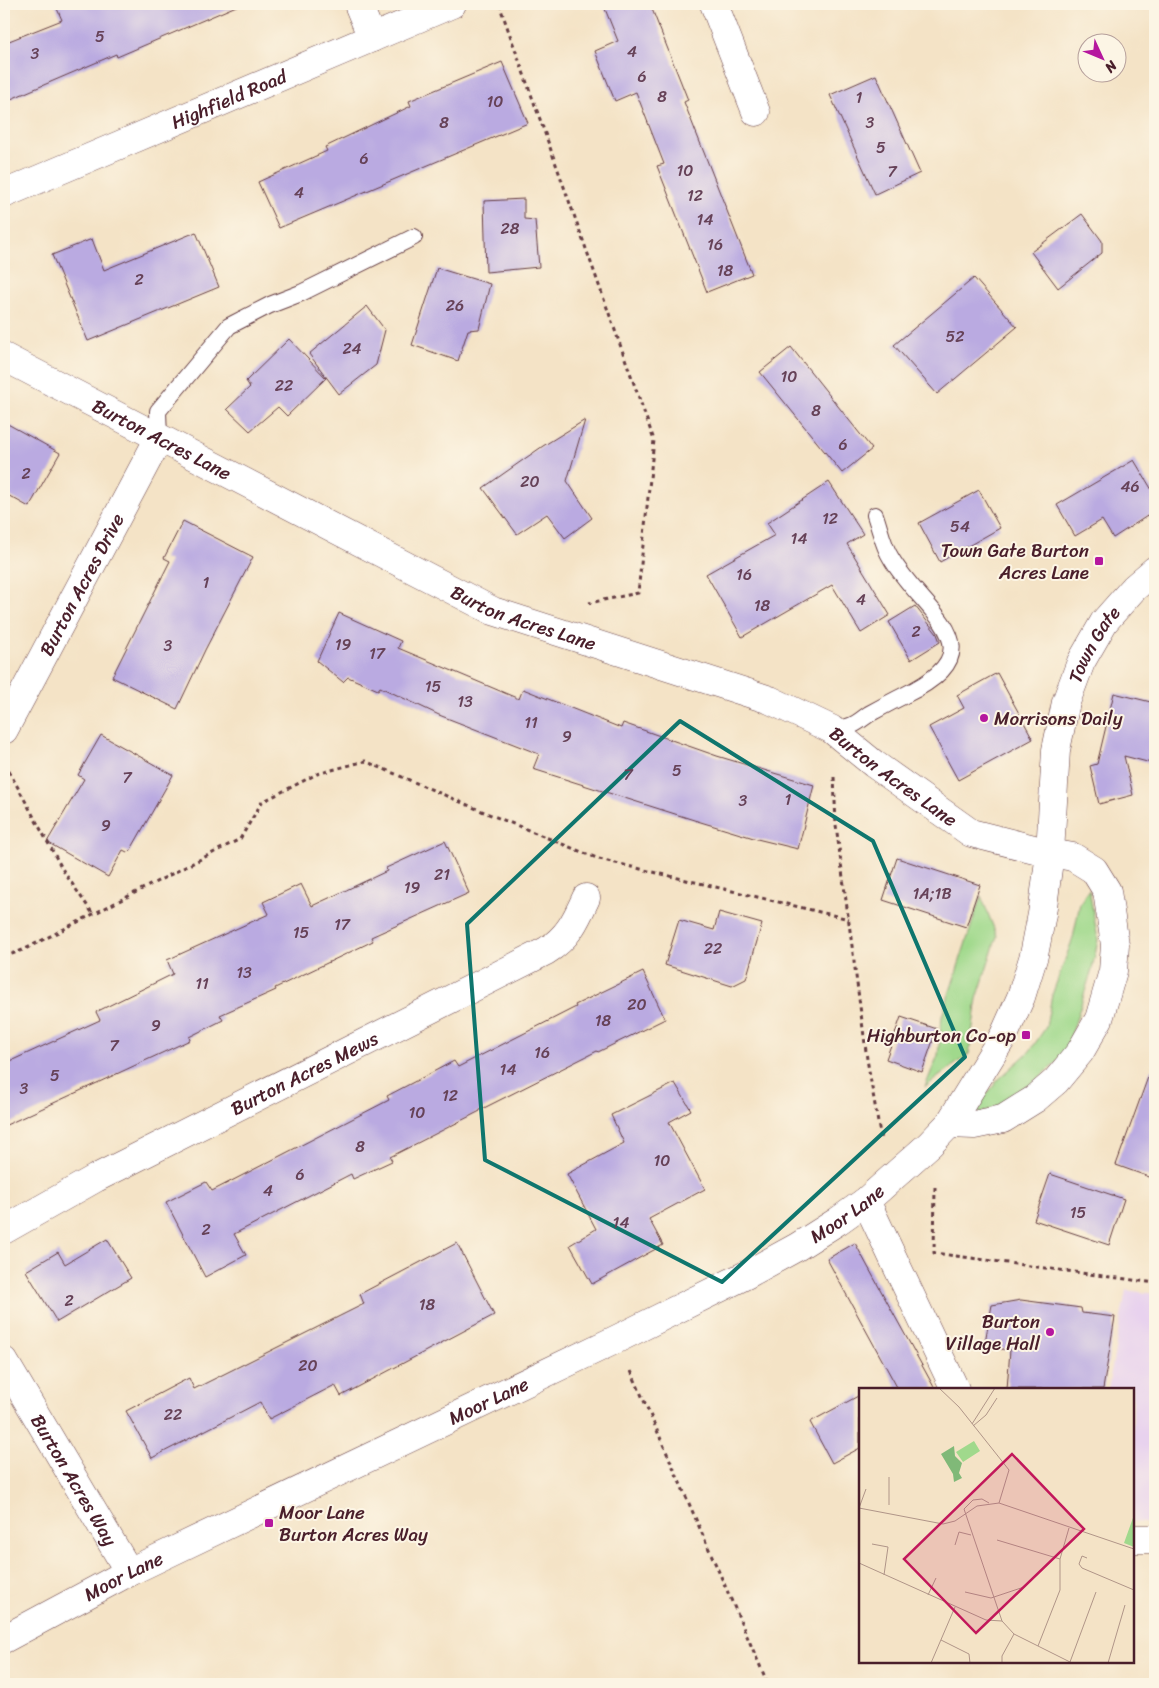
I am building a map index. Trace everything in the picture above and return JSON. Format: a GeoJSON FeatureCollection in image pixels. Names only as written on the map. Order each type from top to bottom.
{"type":"FeatureCollection","features":[{"type":"Feature","properties":{"kind":"street"},"geometry":{"type":"LineString","coordinates":[[358,4],[372,38]]}},
{"type":"Feature","properties":{"kind":"street","name":"Highfield Road"},"geometry":{"type":"LineString","coordinates":[[4,194],[452,4]]}},
{"type":"Feature","properties":{"kind":"street"},"geometry":{"type":"LineString","coordinates":[[714,4],[756,112]]}},
{"type":"Feature","properties":{"kind":"street","name":"Burton Acres Lane"},"geometry":{"type":"LineString","coordinates":[[4,356],[493,611],[770,700],[831,729],[874,764],[971,833],[1050,854]]}},
{"type":"Feature","properties":{"kind":"street","name":"Burton Acres Drive"},"geometry":{"type":"LineString","coordinates":[[4,730],[159,438]]}},
{"type":"Feature","properties":{"kind":"street","name":"Town Gate"},"geometry":{"type":"LineString","coordinates":[[1050,854],[1056,750],[1066,702],[1081,662],[1104,622],[1134,588],[1155,570]]}},
{"type":"Feature","properties":{"kind":"street"},"geometry":{"type":"LineString","coordinates":[[949,1124],[974,1126],[1003,1119],[1035,1099],[1056,1081],[1080,1052],[1099,1019],[1113,972],[1115,945],[1107,891],[1094,870],[1073,857],[1050,854]]}},
{"type":"Feature","properties":{"kind":"street","name":"Moor Lane"},"geometry":{"type":"LineString","coordinates":[[4,1639],[128,1572],[617,1339],[797,1247],[866,1202],[930,1144],[949,1124],[1004,1036],[1021,997],[1034,955],[1050,854]]}},
{"type":"Feature","properties":{"kind":"street","name":"Burton Acres Mews"},"geometry":{"type":"LineString","coordinates":[[4,1230],[96,1178],[546,951],[558,944],[568,934],[586,898]]}},
{"type":"Feature","properties":{"kind":"street"},"geometry":{"type":"LineString","coordinates":[[866,1202],[955,1388]]}},
{"type":"Feature","properties":{"kind":"street","name":"Burton Acres Way"},"geometry":{"type":"LineString","coordinates":[[4,1361],[128,1572]]}},
{"type":"Feature","properties":{"kind":"street"},"geometry":{"type":"LineString","coordinates":[[1134,1539],[1155,1539]]}},
{"type":"Feature","properties":{"kind":"lane"},"geometry":{"type":"LineString","coordinates":[[159,438],[158,411],[229,326],[414,237]]}},
{"type":"Feature","properties":{"kind":"lane"},"geometry":{"type":"LineString","coordinates":[[831,729],[851,726],[890,702],[934,679],[949,660],[952,650],[951,641],[943,622],[901,573],[890,557],[875,515]]}},
{"type":"Feature","properties":{"kind":"path"},"geometry":{"type":"LineString","coordinates":[[499,4],[654,440],[638,593],[581,604]]}},
{"type":"Feature","properties":{"kind":"path"},"geometry":{"type":"LineString","coordinates":[[831,729],[836,825],[867,1060],[888,1183]]}},
{"type":"Feature","properties":{"kind":"path"},"geometry":{"type":"LineString","coordinates":[[4,957],[24,949],[240,839],[262,802],[317,774],[365,761],[600,859],[849,919]]}},
{"type":"Feature","properties":{"kind":"path"},"geometry":{"type":"LineString","coordinates":[[4,762],[64,872],[93,914]]}},
{"type":"Feature","properties":{"kind":"path"},"geometry":{"type":"LineString","coordinates":[[930,1144],[935,1190],[934,1252],[1155,1283]]}},
{"type":"Feature","properties":{"kind":"path"},"geometry":{"type":"LineString","coordinates":[[617,1339],[768,1684]]}},
{"type":"Feature","properties":{"kind":"highlighted area"},"geometry":{"type":"Polygon","coordinates":[[[680,721],[873,841],[965,1057],[722,1282],[485,1160],[467,924],[680,721]]]}},
{"type":"Feature","properties":{"kind":"shaded area"},"geometry":{"type":"Polygon","coordinates":[[[1126,1290],[1155,1294],[1155,1524],[1134,1522],[1134,1388],[1108,1388],[1126,1290]]]}},
{"type":"Feature","properties":{"kind":"green space"},"geometry":{"type":"Polygon","coordinates":[[[1089,889],[1098,940],[1092,969],[1065,1055],[1015,1099],[977,1115],[984,1098],[999,1079],[1030,1051],[1046,1027],[1052,995],[1073,938],[1080,903],[1089,889]]]}},
{"type":"Feature","properties":{"kind":"green space"},"geometry":{"type":"Polygon","coordinates":[[[981,896],[997,936],[977,999],[969,1054],[925,1087],[938,1055],[942,1016],[981,896]]]}},
{"type":"Feature","properties":{"kind":"building"},"geometry":{"type":"Polygon","coordinates":[[[55,4],[241,4],[117,57],[116,54],[4,102],[4,43],[62,20],[55,4]]]}},
{"type":"Feature","properties":{"kind":"building"},"geometry":{"type":"Polygon","coordinates":[[[603,4],[650,4],[688,100],[684,102],[752,274],[707,292],[657,166],[664,164],[636,92],[615,101],[595,51],[618,41],[603,4]]]}},
{"type":"Feature","properties":{"kind":"building"},"geometry":{"type":"Polygon","coordinates":[[[502,62],[528,123],[279,228],[258,182],[327,151],[325,147],[411,106],[409,101],[502,62]]]}},
{"type":"Feature","properties":{"kind":"building"},"geometry":{"type":"Polygon","coordinates":[[[876,75],[920,173],[875,194],[830,95],[876,75]]]}},
{"type":"Feature","properties":{"kind":"building"},"geometry":{"type":"Polygon","coordinates":[[[524,199],[524,219],[535,220],[539,267],[486,272],[484,201],[524,199]]]}},
{"type":"Feature","properties":{"kind":"building"},"geometry":{"type":"Polygon","coordinates":[[[1082,214],[1102,241],[1102,253],[1058,288],[1031,252],[1082,214]]]}},
{"type":"Feature","properties":{"kind":"building"},"geometry":{"type":"Polygon","coordinates":[[[196,232],[219,287],[88,341],[52,255],[92,239],[104,270],[196,232]]]}},
{"type":"Feature","properties":{"kind":"building"},"geometry":{"type":"Polygon","coordinates":[[[437,268],[490,284],[479,329],[468,330],[458,361],[412,345],[437,268]]]}},
{"type":"Feature","properties":{"kind":"building"},"geometry":{"type":"Polygon","coordinates":[[[974,278],[1017,327],[937,394],[894,345],[974,278]]]}},
{"type":"Feature","properties":{"kind":"building"},"geometry":{"type":"Polygon","coordinates":[[[367,306],[385,330],[376,365],[339,394],[309,354],[367,306]]]}},
{"type":"Feature","properties":{"kind":"building"},"geometry":{"type":"Polygon","coordinates":[[[289,339],[326,378],[287,416],[278,407],[250,431],[227,409],[250,387],[246,381],[289,339]]]}},
{"type":"Feature","properties":{"kind":"building"},"geometry":{"type":"Polygon","coordinates":[[[791,347],[872,449],[842,473],[760,372],[791,347]]]}},
{"type":"Feature","properties":{"kind":"building"},"geometry":{"type":"Polygon","coordinates":[[[585,420],[567,481],[592,518],[565,538],[547,514],[517,534],[483,488],[543,446],[585,420]]]}},
{"type":"Feature","properties":{"kind":"building"},"geometry":{"type":"Polygon","coordinates":[[[4,422],[60,453],[29,507],[4,493],[4,422]]]}},
{"type":"Feature","properties":{"kind":"building"},"geometry":{"type":"Polygon","coordinates":[[[1134,460],[1155,495],[1155,511],[1113,538],[1102,520],[1075,536],[1057,505],[1134,460]]]}},
{"type":"Feature","properties":{"kind":"building"},"geometry":{"type":"Polygon","coordinates":[[[829,482],[863,534],[847,544],[890,615],[861,633],[832,585],[742,637],[706,574],[775,535],[767,523],[829,482]]]}},
{"type":"Feature","properties":{"kind":"building"},"geometry":{"type":"Polygon","coordinates":[[[979,490],[1000,528],[940,562],[919,523],[979,490]]]}},
{"type":"Feature","properties":{"kind":"building"},"geometry":{"type":"Polygon","coordinates":[[[183,521],[253,557],[177,709],[112,677],[170,561],[164,558],[183,521]]]}},
{"type":"Feature","properties":{"kind":"building"},"geometry":{"type":"Polygon","coordinates":[[[915,606],[937,634],[940,642],[911,660],[889,622],[915,606]]]}},
{"type":"Feature","properties":{"kind":"building"},"geometry":{"type":"Polygon","coordinates":[[[339,613],[401,641],[398,648],[519,699],[523,689],[621,728],[623,723],[717,756],[814,785],[798,849],[694,820],[533,769],[539,754],[439,715],[380,687],[378,690],[348,677],[343,682],[317,661],[339,613]]]}},
{"type":"Feature","properties":{"kind":"building","name":"Morrisons Daily"},"geometry":{"type":"Polygon","coordinates":[[[997,673],[1033,739],[958,780],[929,727],[964,708],[957,695],[997,673]]]}},
{"type":"Feature","properties":{"kind":"building"},"geometry":{"type":"Polygon","coordinates":[[[1114,693],[1155,703],[1155,764],[1124,756],[1133,795],[1099,804],[1090,766],[1097,764],[1114,693]]]}},
{"type":"Feature","properties":{"kind":"building"},"geometry":{"type":"Polygon","coordinates":[[[101,735],[173,775],[129,853],[123,850],[108,877],[47,842],[84,779],[78,775],[101,735]]]}},
{"type":"Feature","properties":{"kind":"building"},"geometry":{"type":"Polygon","coordinates":[[[445,841],[469,893],[371,937],[373,941],[275,988],[276,990],[220,1015],[223,1020],[189,1037],[190,1040],[4,1126],[4,1064],[100,1020],[96,1012],[173,974],[167,960],[269,914],[263,902],[301,884],[312,906],[387,871],[386,868],[445,841]]]}},
{"type":"Feature","properties":{"kind":"building"},"geometry":{"type":"Polygon","coordinates":[[[897,858],[980,885],[966,927],[883,900],[897,858]]]}},
{"type":"Feature","properties":{"kind":"building"},"geometry":{"type":"Polygon","coordinates":[[[719,912],[762,924],[746,979],[732,986],[665,965],[679,920],[714,930],[719,912]]]}},
{"type":"Feature","properties":{"kind":"building"},"geometry":{"type":"Polygon","coordinates":[[[643,972],[665,1019],[480,1110],[390,1157],[392,1161],[353,1179],[351,1174],[234,1234],[246,1255],[205,1277],[166,1202],[206,1182],[212,1191],[389,1100],[387,1096],[454,1061],[458,1067],[576,1007],[575,1005],[643,972]]]}},
{"type":"Feature","properties":{"kind":"building"},"geometry":{"type":"Polygon","coordinates":[[[901,1017],[937,1029],[922,1072],[886,1059],[901,1017]]]}},
{"type":"Feature","properties":{"kind":"building"},"geometry":{"type":"Polygon","coordinates":[[[1151,1069],[1155,1069],[1155,1179],[1116,1165],[1151,1069]]]}},
{"type":"Feature","properties":{"kind":"building"},"geometry":{"type":"Polygon","coordinates":[[[675,1083],[691,1110],[669,1122],[705,1189],[649,1219],[663,1245],[592,1284],[570,1245],[596,1229],[567,1174],[624,1143],[611,1115],[675,1083]]]}},
{"type":"Feature","properties":{"kind":"building"},"geometry":{"type":"Polygon","coordinates":[[[1050,1174],[1124,1199],[1109,1245],[1034,1220],[1050,1174]]]}},
{"type":"Feature","properties":{"kind":"building"},"geometry":{"type":"Polygon","coordinates":[[[107,1239],[131,1278],[57,1322],[26,1271],[58,1252],[65,1264],[107,1239]]]}},
{"type":"Feature","properties":{"kind":"building"},"geometry":{"type":"Polygon","coordinates":[[[457,1243],[494,1315],[341,1396],[335,1385],[269,1419],[260,1402],[152,1458],[126,1411],[189,1378],[194,1389],[364,1304],[360,1294],[457,1243]]]}},
{"type":"Feature","properties":{"kind":"building"},"geometry":{"type":"Polygon","coordinates":[[[855,1243],[934,1388],[897,1388],[827,1259],[855,1243]]]}},
{"type":"Feature","properties":{"kind":"building","name":"Burton Village Hall"},"geometry":{"type":"Polygon","coordinates":[[[1021,1300],[1081,1308],[1082,1313],[1115,1317],[1103,1388],[1007,1388],[1010,1350],[984,1347],[992,1305],[1021,1300]]]}},
{"type":"Feature","properties":{"kind":"building"},"geometry":{"type":"Polygon","coordinates":[[[859,1396],[859,1449],[832,1463],[810,1422],[859,1396]]]}},
{"type":"Feature","properties":{"kind":"place","name":"Town Gate Burton Acres Lane"},"geometry":{"type":"Point","coordinates":[1099,561]}},
{"type":"Feature","properties":{"kind":"place","name":"Morrisons Daily"},"geometry":{"type":"Point","coordinates":[984,718]}},
{"type":"Feature","properties":{"kind":"place","name":"Highburton Co-op"},"geometry":{"type":"Point","coordinates":[1026,1035]}},
{"type":"Feature","properties":{"kind":"place","name":"Burton Village Hall"},"geometry":{"type":"Point","coordinates":[1050,1332]}},
{"type":"Feature","properties":{"kind":"place","name":"Moor Lane Burton Acres Way"},"geometry":{"type":"Point","coordinates":[269,1523]}}]}
